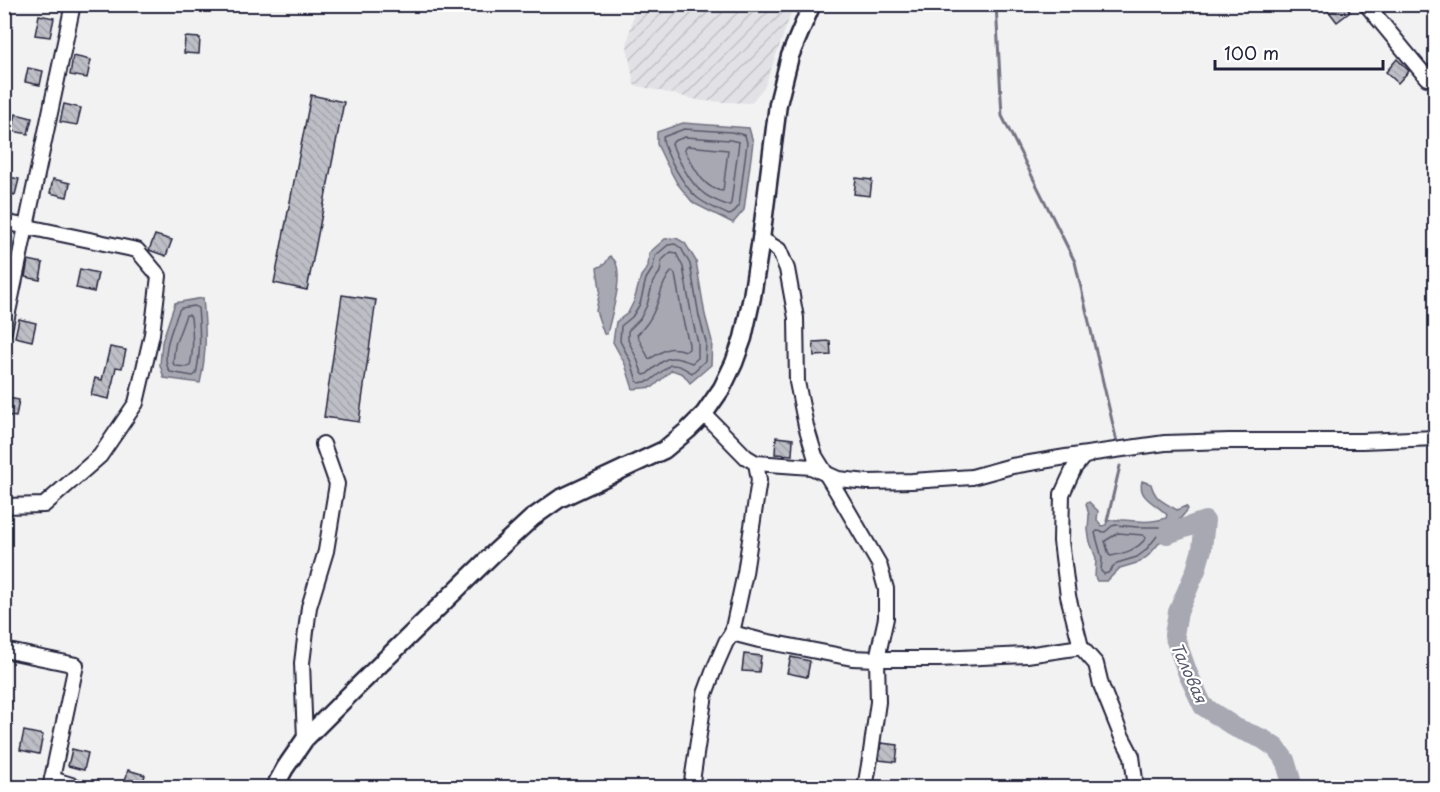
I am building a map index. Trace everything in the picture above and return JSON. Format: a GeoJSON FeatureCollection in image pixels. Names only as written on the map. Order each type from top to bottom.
{"type":"FeatureCollection","features":[{"type":"Feature","properties":{"kind":"main road"},"geometry":{"type":"LineString","coordinates":[[274,788],[305,739],[532,518],[558,499],[664,450],[704,414],[722,388],[734,363],[752,297],[778,104],[790,56],[812,4]]}},
{"type":"Feature","properties":{"kind":"street"},"geometry":{"type":"LineString","coordinates":[[4,332],[73,4]]}},
{"type":"Feature","properties":{"kind":"street"},"geometry":{"type":"LineString","coordinates":[[1366,4],[1433,78]]}},
{"type":"Feature","properties":{"kind":"street"},"geometry":{"type":"LineString","coordinates":[[4,222],[137,250],[159,276],[152,334],[136,403],[100,456],[44,505],[4,506]]}},
{"type":"Feature","properties":{"kind":"street"},"geometry":{"type":"LineString","coordinates":[[761,239],[779,250],[787,269],[796,318],[797,382],[814,456],[879,564],[886,590],[886,618],[878,659],[878,702],[865,788]]}},
{"type":"Feature","properties":{"kind":"street"},"geometry":{"type":"LineString","coordinates":[[704,414],[746,457],[756,463],[811,467],[838,479],[868,482],[972,477],[1012,466],[1066,456],[1165,443],[1436,438]]}},
{"type":"Feature","properties":{"kind":"street"},"geometry":{"type":"LineString","coordinates":[[305,739],[302,663],[309,607],[326,551],[337,484],[323,444]]}},
{"type":"Feature","properties":{"kind":"street"},"geometry":{"type":"LineString","coordinates":[[1096,453],[1083,456],[1074,468],[1062,494],[1061,541],[1068,596],[1081,647],[1096,664],[1101,685],[1132,756],[1136,788]]}},
{"type":"Feature","properties":{"kind":"street"},"geometry":{"type":"LineString","coordinates":[[691,788],[705,694],[726,642],[732,633],[745,573],[759,480],[756,463]]}},
{"type":"Feature","properties":{"kind":"street"},"geometry":{"type":"LineString","coordinates":[[732,633],[852,658],[939,659],[1028,655],[1081,647]]}},
{"type":"Feature","properties":{"kind":"street"},"geometry":{"type":"LineString","coordinates":[[4,650],[76,665],[51,783],[81,788]]}},
{"type":"Feature","properties":{"kind":"shaded area"},"geometry":{"type":"Polygon","coordinates":[[[635,4],[794,5],[765,86],[751,103],[702,101],[634,85],[627,46],[635,4]]]}},
{"type":"Feature","properties":{"kind":"water"},"geometry":{"type":"Polygon","coordinates":[[[683,123],[749,128],[753,142],[744,210],[733,223],[693,203],[677,183],[665,161],[657,144],[657,132],[683,123]]]}},
{"type":"Feature","properties":{"kind":"water"},"geometry":{"type":"Polygon","coordinates":[[[676,238],[685,243],[696,261],[712,341],[711,365],[690,383],[683,374],[672,370],[653,387],[633,389],[625,364],[613,342],[616,322],[628,313],[634,301],[641,276],[648,267],[649,253],[665,239],[676,238]]]}},
{"type":"Feature","properties":{"kind":"water"},"geometry":{"type":"Polygon","coordinates":[[[610,256],[616,263],[618,279],[607,334],[604,334],[596,311],[600,290],[597,268],[605,264],[610,256]]]}},
{"type":"Feature","properties":{"kind":"water"},"geometry":{"type":"Polygon","coordinates":[[[203,298],[205,341],[200,383],[164,378],[160,365],[162,342],[175,303],[203,298]]]}},
{"type":"Feature","properties":{"kind":"water"},"geometry":{"type":"Polygon","coordinates":[[[1142,481],[1151,484],[1158,497],[1177,510],[1186,506],[1188,509],[1149,555],[1140,562],[1120,568],[1107,581],[1097,581],[1095,577],[1096,558],[1090,542],[1089,515],[1086,504],[1089,502],[1098,511],[1097,520],[1102,526],[1111,520],[1148,521],[1166,518],[1167,515],[1163,511],[1145,497],[1141,487],[1142,481]]]}},
{"type":"Feature","properties":{"kind":"building"},"geometry":{"type":"Polygon","coordinates":[[[1333,4],[1345,4],[1350,12],[1337,22],[1327,9],[1333,4]]]}},
{"type":"Feature","properties":{"kind":"building"},"geometry":{"type":"Polygon","coordinates":[[[39,15],[54,18],[50,37],[35,35],[39,15]]]}},
{"type":"Feature","properties":{"kind":"building"},"geometry":{"type":"Polygon","coordinates":[[[185,37],[200,38],[199,54],[184,53],[185,37]]]}},
{"type":"Feature","properties":{"kind":"building"},"geometry":{"type":"Polygon","coordinates":[[[73,56],[91,60],[87,78],[70,75],[73,56]]]}},
{"type":"Feature","properties":{"kind":"building"},"geometry":{"type":"Polygon","coordinates":[[[1397,59],[1409,71],[1398,83],[1386,72],[1397,59]]]}},
{"type":"Feature","properties":{"kind":"building"},"geometry":{"type":"Polygon","coordinates":[[[28,68],[43,71],[40,85],[25,82],[28,68]]]}},
{"type":"Feature","properties":{"kind":"building"},"geometry":{"type":"Polygon","coordinates":[[[311,95],[344,102],[307,290],[274,283],[311,95]]]}},
{"type":"Feature","properties":{"kind":"building"},"geometry":{"type":"Polygon","coordinates":[[[64,104],[81,108],[77,125],[60,122],[64,104]]]}},
{"type":"Feature","properties":{"kind":"building"},"geometry":{"type":"Polygon","coordinates":[[[16,114],[32,118],[28,134],[12,131],[16,114]]]}},
{"type":"Feature","properties":{"kind":"building"},"geometry":{"type":"Polygon","coordinates":[[[4,176],[19,179],[15,195],[4,192],[4,176]]]}},
{"type":"Feature","properties":{"kind":"building"},"geometry":{"type":"Polygon","coordinates":[[[856,178],[872,180],[870,196],[854,194],[856,178]]]}},
{"type":"Feature","properties":{"kind":"building"},"geometry":{"type":"Polygon","coordinates":[[[53,179],[70,183],[67,197],[50,193],[53,179]]]}},
{"type":"Feature","properties":{"kind":"building"},"geometry":{"type":"Polygon","coordinates":[[[155,235],[172,240],[166,256],[149,250],[155,235]]]}},
{"type":"Feature","properties":{"kind":"building"},"geometry":{"type":"Polygon","coordinates":[[[28,260],[43,263],[40,280],[25,277],[28,260]]]}},
{"type":"Feature","properties":{"kind":"building"},"geometry":{"type":"Polygon","coordinates":[[[80,269],[98,273],[94,292],[76,288],[80,269]]]}},
{"type":"Feature","properties":{"kind":"building"},"geometry":{"type":"Polygon","coordinates":[[[342,295],[376,300],[359,422],[324,417],[342,295]]]}},
{"type":"Feature","properties":{"kind":"building"},"geometry":{"type":"Polygon","coordinates":[[[19,319],[36,323],[32,341],[15,337],[19,319]]]}},
{"type":"Feature","properties":{"kind":"building"},"geometry":{"type":"Polygon","coordinates":[[[830,341],[831,355],[814,356],[813,342],[830,341]]]}},
{"type":"Feature","properties":{"kind":"building"},"geometry":{"type":"Polygon","coordinates":[[[110,347],[126,350],[122,368],[116,367],[109,399],[91,395],[95,378],[102,380],[110,347]]]}},
{"type":"Feature","properties":{"kind":"building"},"geometry":{"type":"Polygon","coordinates":[[[4,397],[19,400],[16,417],[4,415],[4,397]]]}},
{"type":"Feature","properties":{"kind":"building"},"geometry":{"type":"Polygon","coordinates":[[[776,437],[793,439],[792,455],[775,454],[776,437]]]}},
{"type":"Feature","properties":{"kind":"building"},"geometry":{"type":"Polygon","coordinates":[[[744,654],[761,656],[759,672],[742,671],[744,654]]]}},
{"type":"Feature","properties":{"kind":"building"},"geometry":{"type":"Polygon","coordinates":[[[791,657],[810,661],[807,677],[787,673],[791,657]]]}},
{"type":"Feature","properties":{"kind":"building"},"geometry":{"type":"Polygon","coordinates":[[[24,731],[43,735],[39,754],[20,750],[24,731]]]}},
{"type":"Feature","properties":{"kind":"building"},"geometry":{"type":"Polygon","coordinates":[[[881,743],[898,745],[896,762],[879,760],[881,743]]]}},
{"type":"Feature","properties":{"kind":"building"},"geometry":{"type":"Polygon","coordinates":[[[72,749],[88,753],[84,770],[68,766],[72,749]]]}},
{"type":"Feature","properties":{"kind":"building"},"geometry":{"type":"Polygon","coordinates":[[[128,770],[145,775],[141,788],[123,788],[128,770]]]}},
{"type":"Feature","properties":{"kind":"waterway"},"geometry":{"type":"LineString","coordinates":[[996,4],[1002,116],[1075,262],[1117,442]]}},
{"type":"Feature","properties":{"kind":"waterway"},"geometry":{"type":"LineString","coordinates":[[1107,521],[1120,466]]}},
{"type":"Feature","properties":{"kind":"waterway","name":"Таловая"},"geometry":{"type":"LineString","coordinates":[[1167,534],[1205,521],[1202,549],[1196,570],[1178,612],[1174,635],[1203,706],[1236,728],[1263,739],[1276,748],[1285,760],[1291,788]]}}]}
